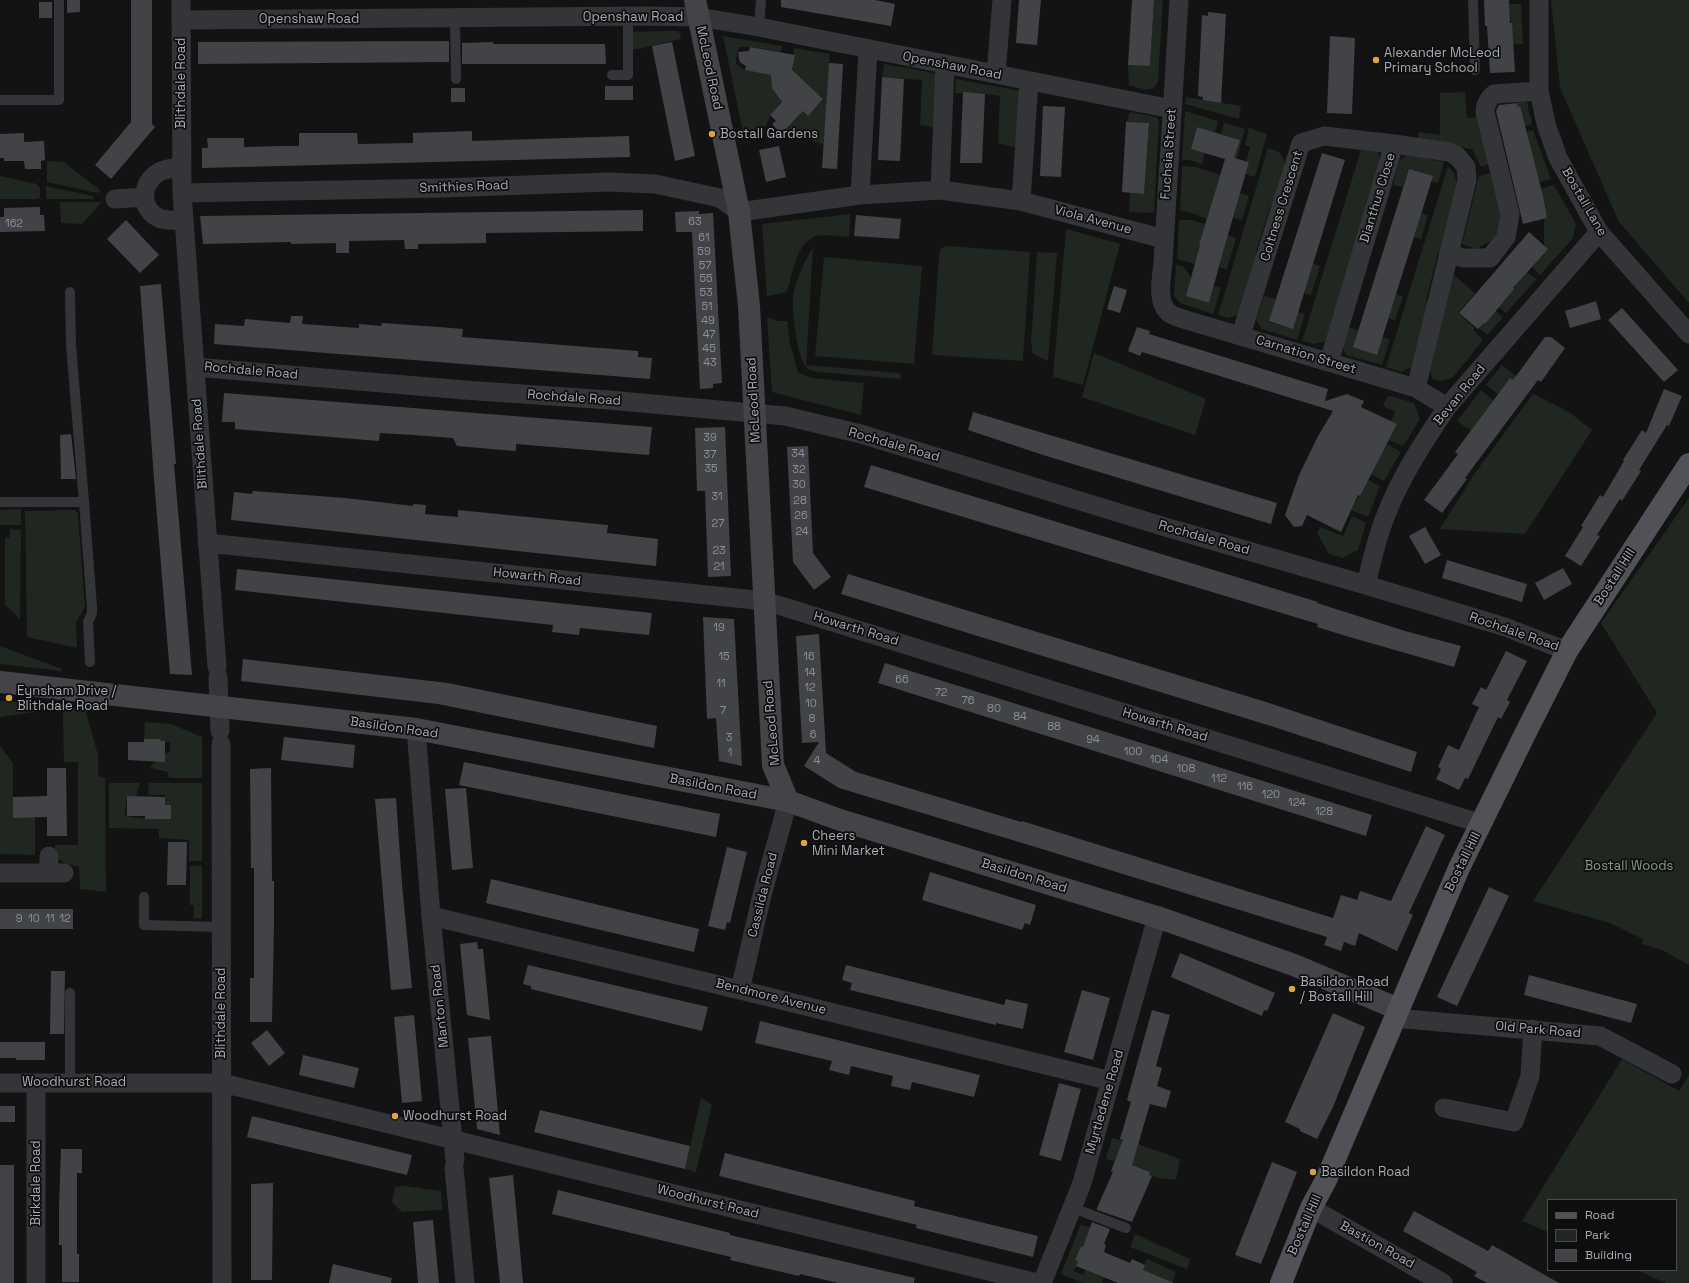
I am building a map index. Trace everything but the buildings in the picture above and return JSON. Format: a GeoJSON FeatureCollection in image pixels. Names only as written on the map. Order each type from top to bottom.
{"type":"FeatureCollection","features":[{"type":"Feature","properties":{"kind":"main road","name":"McLeod Road"},"geometry":{"type":"LineString","coordinates":[[697,9],[739,212],[749,306],[773,765],[788,802]]}},
{"type":"Feature","properties":{"kind":"main road","name":"Bostall Hill"},"geometry":{"type":"LineString","coordinates":[[1281,1283],[1310,1208],[1326,1180],[1460,868],[1567,651],[1689,464]]}},
{"type":"Feature","properties":{"kind":"main road","name":"Basildon Road"},"geometry":{"type":"LineString","coordinates":[[0,682],[416,730],[788,802],[840,820],[1156,917],[1294,966],[1396,1014]]}},
{"type":"Feature","properties":{"kind":"street","name":"Blithdale Road"},"geometry":{"type":"LineString","coordinates":[[181,0],[182,193],[221,737],[222,1283]]}},
{"type":"Feature","properties":{"kind":"street"},"geometry":{"type":"LineString","coordinates":[[996,74],[1002,0]]}},
{"type":"Feature","properties":{"kind":"street","name":"Fuchsia Street"},"geometry":{"type":"LineString","coordinates":[[1164,307],[1162,294],[1164,239],[1179,0]]}},
{"type":"Feature","properties":{"kind":"street","name":"Bostall Lane"},"geometry":{"type":"LineString","coordinates":[[1538,0],[1539,91],[1546,124],[1558,158],[1599,232],[1689,334]]}},
{"type":"Feature","properties":{"kind":"street","name":"Openshaw Road"},"geometry":{"type":"LineString","coordinates":[[181,20],[628,16],[697,9],[759,27],[868,50],[1172,109]]}},
{"type":"Feature","properties":{"kind":"street"},"geometry":{"type":"LineString","coordinates":[[860,195],[868,50]]}},
{"type":"Feature","properties":{"kind":"street"},"geometry":{"type":"LineString","coordinates":[[940,190],[945,65]]}},
{"type":"Feature","properties":{"kind":"street"},"geometry":{"type":"LineString","coordinates":[[1021,201],[1029,81]]}},
{"type":"Feature","properties":{"kind":"street"},"geometry":{"type":"LineString","coordinates":[[1450,253],[1463,258],[1490,258],[1506,237],[1510,214],[1485,107],[1490,97],[1494,94],[1539,91]]}},
{"type":"Feature","properties":{"kind":"street","name":"Coltness Crescent"},"geometry":{"type":"LineString","coordinates":[[1241,335],[1302,143],[1324,136],[1394,144]]}},
{"type":"Feature","properties":{"kind":"street","name":"Dianthus Close"},"geometry":{"type":"LineString","coordinates":[[1329,362],[1394,144],[1449,152],[1457,156],[1466,167],[1467,180],[1416,388]]}},
{"type":"Feature","properties":{"kind":"street"},"geometry":{"type":"LineString","coordinates":[[181,167],[159,172],[154,175],[148,183],[144,197],[148,209],[160,219],[184,221]]}},
{"type":"Feature","properties":{"kind":"street","name":"Smithies Road"},"geometry":{"type":"LineString","coordinates":[[182,193],[442,188],[609,182],[655,184],[720,198],[739,212]]}},
{"type":"Feature","properties":{"kind":"street","name":"Viola Avenue"},"geometry":{"type":"LineString","coordinates":[[739,212],[860,195],[940,190],[1021,201],[1164,239]]}},
{"type":"Feature","properties":{"kind":"street"},"geometry":{"type":"LineString","coordinates":[[114,199],[144,197]]}},
{"type":"Feature","properties":{"kind":"street","name":"Bevan Road"},"geometry":{"type":"LineString","coordinates":[[1366,585],[1384,519],[1398,489],[1425,440],[1447,407],[1599,232]]}},
{"type":"Feature","properties":{"kind":"street","name":"Carnation Street"},"geometry":{"type":"LineString","coordinates":[[1164,307],[1168,312],[1178,317],[1416,388],[1447,407]]}},
{"type":"Feature","properties":{"kind":"street","name":"Rochdale Road"},"geometry":{"type":"LineString","coordinates":[[195,367],[464,390],[754,412],[785,416],[861,434],[1169,528],[1366,585],[1505,627],[1567,651]]}},
{"type":"Feature","properties":{"kind":"street","name":"Howarth Road"},"geometry":{"type":"LineString","coordinates":[[207,543],[765,601],[1482,824]]}},
{"type":"Feature","properties":{"kind":"street","name":"Manton Road"},"geometry":{"type":"LineString","coordinates":[[416,730],[431,916],[453,1139],[464,1283]]}},
{"type":"Feature","properties":{"kind":"street","name":"Cassilda Road"},"geometry":{"type":"LineString","coordinates":[[740,990],[762,895],[788,802]]}},
{"type":"Feature","properties":{"kind":"street"},"geometry":{"type":"LineString","coordinates":[[0,873],[54,867]]}},
{"type":"Feature","properties":{"kind":"street","name":"Bendmore Avenue"},"geometry":{"type":"LineString","coordinates":[[431,916],[1111,1081]]}},
{"type":"Feature","properties":{"kind":"street","name":"Myrtledene Road"},"geometry":{"type":"LineString","coordinates":[[1042,1283],[1082,1183],[1156,917]]}},
{"type":"Feature","properties":{"kind":"street","name":"Old Park Road"},"geometry":{"type":"LineString","coordinates":[[1396,1014],[1600,1036],[1672,1074]]}},
{"type":"Feature","properties":{"kind":"street"},"geometry":{"type":"LineString","coordinates":[[1444,1108],[1514,1122],[1530,1076],[1533,1029]]}},
{"type":"Feature","properties":{"kind":"street","name":"Birkdale Road"},"geometry":{"type":"LineString","coordinates":[[36,1082],[36,1283]]}},
{"type":"Feature","properties":{"kind":"street","name":"Woodhurst Road"},"geometry":{"type":"LineString","coordinates":[[0,1083],[222,1083],[1036,1283]]}},
{"type":"Feature","properties":{"kind":"street","name":"Bastion Road"},"geometry":{"type":"LineString","coordinates":[[1310,1208],[1443,1283]]}},
{"type":"Feature","properties":{"kind":"lane"},"geometry":{"type":"LineString","coordinates":[[0,100],[59,100],[59,0]]}},
{"type":"Feature","properties":{"kind":"lane"},"geometry":{"type":"LineString","coordinates":[[759,27],[761,0]]}},
{"type":"Feature","properties":{"kind":"lane"},"geometry":{"type":"LineString","coordinates":[[1473,0],[1475,70]]}},
{"type":"Feature","properties":{"kind":"lane"},"geometry":{"type":"LineString","coordinates":[[612,75],[628,75],[628,16]]}},
{"type":"Feature","properties":{"kind":"lane"},"geometry":{"type":"LineString","coordinates":[[454,18],[456,80]]}},
{"type":"Feature","properties":{"kind":"lane"},"geometry":{"type":"LineString","coordinates":[[70,292],[71,345],[92,606],[92,613],[88,622],[90,662]]}},
{"type":"Feature","properties":{"kind":"lane"},"geometry":{"type":"LineString","coordinates":[[0,502],[84,502]]}},
{"type":"Feature","properties":{"kind":"lane"},"geometry":{"type":"LineString","coordinates":[[144,897],[144,925],[222,927]]}},
{"type":"Feature","properties":{"kind":"lane"},"geometry":{"type":"LineString","coordinates":[[70,993],[70,1082]]}},
{"type":"Feature","properties":{"kind":"lane"},"geometry":{"type":"LineString","coordinates":[[1073,1208],[1126,1228]]}},
{"type":"Feature","properties":{"kind":"green space"},"geometry":{"type":"Polygon","coordinates":[[[1154,0],[1163,0],[1158,81],[1153,88],[1142,89],[1129,85],[1128,65],[1150,66],[1154,0]]]}},
{"type":"Feature","properties":{"kind":"green space"},"geometry":{"type":"Polygon","coordinates":[[[1551,0],[1689,0],[1689,303],[1619,222],[1560,88],[1551,0]]]}},
{"type":"Feature","properties":{"kind":"green space"},"geometry":{"type":"Polygon","coordinates":[[[1509,4],[1521,4],[1523,44],[1513,44],[1509,4]]]}},
{"type":"Feature","properties":{"kind":"green space"},"geometry":{"type":"Polygon","coordinates":[[[677,31],[680,33],[681,39],[632,50],[632,32],[677,31]]]}},
{"type":"Feature","properties":{"kind":"green space"},"geometry":{"type":"Polygon","coordinates":[[[723,36],[782,46],[781,52],[750,47],[739,47],[736,58],[736,64],[745,70],[771,74],[772,79],[787,96],[770,115],[766,126],[743,132],[723,36]]]}},
{"type":"Feature","properties":{"kind":"green space"},"geometry":{"type":"Polygon","coordinates":[[[794,48],[830,54],[824,145],[786,129],[803,111],[808,116],[823,99],[811,88],[791,78],[795,55],[793,55],[794,48]]]}},
{"type":"Feature","properties":{"kind":"green space"},"geometry":{"type":"Polygon","coordinates":[[[884,64],[939,75],[936,128],[920,125],[922,80],[882,77],[884,64]]]}},
{"type":"Feature","properties":{"kind":"green space"},"geometry":{"type":"Polygon","coordinates":[[[956,79],[1021,91],[1018,148],[998,143],[1000,96],[955,93],[956,79]]]}},
{"type":"Feature","properties":{"kind":"green space"},"geometry":{"type":"Polygon","coordinates":[[[1465,92],[1467,118],[1481,117],[1492,163],[1481,167],[1472,149],[1418,142],[1418,132],[1440,135],[1440,93],[1465,92]]]}},
{"type":"Feature","properties":{"kind":"green space"},"geometry":{"type":"Polygon","coordinates":[[[1526,95],[1532,122],[1531,125],[1523,126],[1516,98],[1526,95]]]}},
{"type":"Feature","properties":{"kind":"green space"},"geometry":{"type":"Polygon","coordinates":[[[1186,97],[1241,106],[1239,119],[1185,104],[1186,97]]]}},
{"type":"Feature","properties":{"kind":"green space"},"geometry":{"type":"Polygon","coordinates":[[[1185,111],[1218,121],[1215,132],[1197,127],[1191,149],[1205,153],[1202,164],[1189,160],[1182,160],[1185,111]]]}},
{"type":"Feature","properties":{"kind":"green space"},"geometry":{"type":"Polygon","coordinates":[[[1130,112],[1156,117],[1159,120],[1154,213],[1129,212],[1130,193],[1144,194],[1149,124],[1126,122],[1130,112]]]}},
{"type":"Feature","properties":{"kind":"green space"},"geometry":{"type":"Polygon","coordinates":[[[1224,123],[1245,129],[1237,159],[1234,158],[1239,140],[1221,134],[1224,123]]]}},
{"type":"Feature","properties":{"kind":"green space"},"geometry":{"type":"Polygon","coordinates":[[[1249,128],[1267,134],[1255,177],[1245,174],[1249,162],[1246,161],[1250,147],[1245,145],[1249,128]]]}},
{"type":"Feature","properties":{"kind":"green space"},"geometry":{"type":"Polygon","coordinates":[[[1533,130],[1551,179],[1540,182],[1524,132],[1533,130]]]}},
{"type":"Feature","properties":{"kind":"green space"},"geometry":{"type":"Polygon","coordinates":[[[1268,148],[1277,151],[1282,156],[1285,169],[1284,177],[1276,205],[1270,207],[1256,252],[1259,261],[1243,313],[1228,318],[1218,315],[1268,148]]]}},
{"type":"Feature","properties":{"kind":"green space"},"geometry":{"type":"Polygon","coordinates":[[[1361,150],[1378,151],[1381,170],[1328,341],[1313,344],[1302,341],[1361,150]]]}},
{"type":"Feature","properties":{"kind":"green space"},"geometry":{"type":"Polygon","coordinates":[[[1408,155],[1444,162],[1438,183],[1431,181],[1432,176],[1409,169],[1403,187],[1393,185],[1399,161],[1408,155]]]}},
{"type":"Feature","properties":{"kind":"green space"},"geometry":{"type":"Polygon","coordinates":[[[47,161],[64,162],[101,191],[98,193],[47,182],[47,161]]]}},
{"type":"Feature","properties":{"kind":"green space"},"geometry":{"type":"Polygon","coordinates":[[[1182,166],[1197,167],[1220,175],[1207,219],[1192,213],[1180,211],[1182,166]]]}},
{"type":"Feature","properties":{"kind":"green space"},"geometry":{"type":"Polygon","coordinates":[[[1448,166],[1454,173],[1457,184],[1443,251],[1438,253],[1426,300],[1429,311],[1415,365],[1402,372],[1386,367],[1448,166]]]}},
{"type":"Feature","properties":{"kind":"green space"},"geometry":{"type":"Polygon","coordinates":[[[1493,172],[1505,224],[1492,240],[1476,249],[1462,244],[1479,176],[1493,172]]]}},
{"type":"Feature","properties":{"kind":"green space"},"geometry":{"type":"Polygon","coordinates":[[[0,176],[37,184],[40,188],[40,197],[38,199],[0,199],[0,176]]]}},
{"type":"Feature","properties":{"kind":"green space"},"geometry":{"type":"Polygon","coordinates":[[[1554,185],[1576,224],[1573,238],[1540,275],[1532,267],[1548,249],[1544,245],[1544,219],[1547,218],[1546,208],[1540,189],[1554,185]]]}},
{"type":"Feature","properties":{"kind":"green space"},"geometry":{"type":"Polygon","coordinates":[[[46,186],[93,196],[93,199],[46,199],[46,186]]]}},
{"type":"Feature","properties":{"kind":"green space"},"geometry":{"type":"Polygon","coordinates":[[[1240,193],[1249,196],[1242,220],[1233,218],[1240,193]]]}},
{"type":"Feature","properties":{"kind":"green space"},"geometry":{"type":"Polygon","coordinates":[[[60,202],[102,202],[82,224],[61,223],[60,202]]]}},
{"type":"Feature","properties":{"kind":"green space"},"geometry":{"type":"Polygon","coordinates":[[[1421,213],[1428,215],[1421,239],[1414,237],[1421,213]]]}},
{"type":"Feature","properties":{"kind":"green space"},"geometry":{"type":"Polygon","coordinates":[[[850,214],[849,237],[825,235],[810,239],[804,244],[796,259],[787,292],[767,296],[762,224],[850,214]]]}},
{"type":"Feature","properties":{"kind":"green space"},"geometry":{"type":"Polygon","coordinates":[[[1179,220],[1192,220],[1205,224],[1195,264],[1177,259],[1179,220]]]}},
{"type":"Feature","properties":{"kind":"green space"},"geometry":{"type":"Polygon","coordinates":[[[1066,229],[1120,244],[1083,385],[1053,377],[1066,229]]]}},
{"type":"Feature","properties":{"kind":"green space"},"geometry":{"type":"Polygon","coordinates":[[[1227,235],[1236,238],[1227,269],[1219,267],[1227,235]]]}},
{"type":"Feature","properties":{"kind":"green space"},"geometry":{"type":"Polygon","coordinates":[[[948,246],[1030,252],[1023,361],[932,355],[939,256],[941,248],[948,246]]]}},
{"type":"Feature","properties":{"kind":"green space"},"geometry":{"type":"Polygon","coordinates":[[[813,248],[806,365],[900,373],[901,379],[818,372],[807,368],[802,360],[797,343],[793,313],[793,299],[800,272],[813,248]]]}},
{"type":"Feature","properties":{"kind":"green space"},"geometry":{"type":"Polygon","coordinates":[[[1037,252],[1057,253],[1048,361],[1033,354],[1031,342],[1037,252]]]}},
{"type":"Feature","properties":{"kind":"green space"},"geometry":{"type":"Polygon","coordinates":[[[824,257],[922,266],[914,364],[815,356],[824,257]]]}},
{"type":"Feature","properties":{"kind":"green space"},"geometry":{"type":"Polygon","coordinates":[[[1313,264],[1320,266],[1311,295],[1304,293],[1313,264]]]}},
{"type":"Feature","properties":{"kind":"green space"},"geometry":{"type":"Polygon","coordinates":[[[1176,265],[1183,266],[1191,277],[1186,296],[1209,303],[1214,286],[1221,288],[1213,314],[1180,303],[1174,296],[1176,265]]]}},
{"type":"Feature","properties":{"kind":"green space"},"geometry":{"type":"Polygon","coordinates":[[[1527,272],[1537,279],[1506,313],[1499,307],[1527,272]]]}},
{"type":"Feature","properties":{"kind":"green space"},"geometry":{"type":"Polygon","coordinates":[[[1453,274],[1475,293],[1458,313],[1475,328],[1473,330],[1483,340],[1453,377],[1438,381],[1433,379],[1430,371],[1453,274]]]}},
{"type":"Feature","properties":{"kind":"green space"},"geometry":{"type":"Polygon","coordinates":[[[1396,294],[1403,296],[1395,321],[1388,318],[1396,294]]]}},
{"type":"Feature","properties":{"kind":"green space"},"geometry":{"type":"Polygon","coordinates":[[[1264,296],[1276,299],[1269,322],[1292,328],[1298,312],[1305,314],[1297,340],[1262,329],[1256,320],[1264,296]]]}},
{"type":"Feature","properties":{"kind":"green space"},"geometry":{"type":"Polygon","coordinates":[[[1495,310],[1503,318],[1487,335],[1479,328],[1484,323],[1485,324],[1495,310]]]}},
{"type":"Feature","properties":{"kind":"green space"},"geometry":{"type":"Polygon","coordinates":[[[767,317],[777,321],[787,321],[790,343],[798,372],[811,378],[864,383],[861,415],[772,392],[767,317]]]}},
{"type":"Feature","properties":{"kind":"green space"},"geometry":{"type":"Polygon","coordinates":[[[1348,327],[1358,330],[1353,347],[1382,337],[1390,339],[1382,365],[1346,355],[1342,346],[1348,327]]]}},
{"type":"Feature","properties":{"kind":"green space"},"geometry":{"type":"Polygon","coordinates":[[[1094,353],[1206,399],[1195,435],[1082,397],[1094,353]]]}},
{"type":"Feature","properties":{"kind":"green space"},"geometry":{"type":"Polygon","coordinates":[[[1502,365],[1517,377],[1514,381],[1510,378],[1498,394],[1486,385],[1502,365]]]}},
{"type":"Feature","properties":{"kind":"green space"},"geometry":{"type":"Polygon","coordinates":[[[1481,390],[1493,400],[1471,431],[1457,421],[1481,390]]]}},
{"type":"Feature","properties":{"kind":"green space"},"geometry":{"type":"Polygon","coordinates":[[[1533,394],[1569,412],[1592,430],[1525,534],[1440,529],[1475,473],[1533,394]]]}},
{"type":"Feature","properties":{"kind":"green space"},"geometry":{"type":"Polygon","coordinates":[[[1391,396],[1414,403],[1420,419],[1403,446],[1389,440],[1397,424],[1391,421],[1395,412],[1383,406],[1387,397],[1391,396]]]}},
{"type":"Feature","properties":{"kind":"green space"},"geometry":{"type":"Polygon","coordinates":[[[1387,444],[1401,452],[1384,481],[1370,474],[1387,444]]]}},
{"type":"Feature","properties":{"kind":"green space"},"geometry":{"type":"Polygon","coordinates":[[[1368,480],[1380,486],[1368,517],[1351,510],[1368,480]]]}},
{"type":"Feature","properties":{"kind":"green space","name":"Bostall Woods"},"geometry":{"type":"Polygon","coordinates":[[[1689,498],[1689,965],[1662,950],[1642,944],[1643,939],[1610,923],[1533,901],[1657,713],[1601,623],[1689,498]]]}},
{"type":"Feature","properties":{"kind":"green space"},"geometry":{"type":"Polygon","coordinates":[[[21,509],[21,525],[0,525],[0,510],[21,509]]]}},
{"type":"Feature","properties":{"kind":"green space"},"geometry":{"type":"Polygon","coordinates":[[[75,510],[78,514],[85,607],[76,622],[77,648],[27,637],[25,511],[75,510]]]}},
{"type":"Feature","properties":{"kind":"green space"},"geometry":{"type":"Polygon","coordinates":[[[1352,516],[1366,523],[1358,550],[1343,558],[1329,554],[1317,533],[1320,527],[1343,536],[1352,516]]]}},
{"type":"Feature","properties":{"kind":"green space"},"geometry":{"type":"Polygon","coordinates":[[[10,529],[21,530],[20,619],[5,605],[5,538],[10,537],[10,529]]]}},
{"type":"Feature","properties":{"kind":"green space"},"geometry":{"type":"Polygon","coordinates":[[[0,646],[62,669],[61,671],[0,664],[0,646]]]}},
{"type":"Feature","properties":{"kind":"green space"},"geometry":{"type":"Polygon","coordinates":[[[0,701],[57,706],[55,709],[0,717],[0,701]]]}},
{"type":"Feature","properties":{"kind":"green space"},"geometry":{"type":"Polygon","coordinates":[[[66,708],[85,709],[98,755],[98,776],[105,778],[106,892],[80,889],[79,866],[69,865],[62,861],[55,850],[55,845],[78,845],[78,762],[64,762],[63,714],[66,708]]]}},
{"type":"Feature","properties":{"kind":"green space"},"geometry":{"type":"Polygon","coordinates":[[[145,722],[171,724],[202,737],[202,778],[169,778],[168,772],[150,768],[158,757],[170,752],[170,742],[160,741],[160,739],[144,739],[145,722]]]}},
{"type":"Feature","properties":{"kind":"green space"},"geometry":{"type":"Polygon","coordinates":[[[0,746],[13,763],[13,817],[35,817],[35,855],[0,854],[0,746]]]}},
{"type":"Feature","properties":{"kind":"green space"},"geometry":{"type":"Polygon","coordinates":[[[109,783],[140,783],[136,796],[127,796],[125,816],[145,819],[160,819],[171,805],[165,805],[165,795],[148,795],[149,783],[202,783],[202,861],[189,861],[189,840],[159,838],[159,829],[109,828],[109,783]]]}},
{"type":"Feature","properties":{"kind":"green space"},"geometry":{"type":"Polygon","coordinates":[[[202,865],[202,919],[194,918],[194,905],[190,905],[190,866],[202,865]]]}},
{"type":"Feature","properties":{"kind":"green space"},"geometry":{"type":"Polygon","coordinates":[[[1622,1059],[1679,1091],[1689,1075],[1689,1283],[1666,1283],[1638,1271],[1677,1271],[1677,1199],[1547,1199],[1547,1232],[1522,1221],[1622,1059]]]}},
{"type":"Feature","properties":{"kind":"green space"},"geometry":{"type":"Polygon","coordinates":[[[701,1098],[712,1105],[696,1172],[685,1169],[701,1098]]]}},
{"type":"Feature","properties":{"kind":"green space"},"geometry":{"type":"Polygon","coordinates":[[[1112,1138],[1138,1144],[1180,1159],[1176,1180],[1149,1175],[1150,1172],[1135,1166],[1106,1159],[1112,1138]]]}},
{"type":"Feature","properties":{"kind":"green space"},"geometry":{"type":"Polygon","coordinates":[[[405,1186],[441,1191],[442,1210],[402,1212],[392,1202],[395,1187],[405,1186]]]}},
{"type":"Feature","properties":{"kind":"green space"},"geometry":{"type":"Polygon","coordinates":[[[1081,1224],[1098,1231],[1085,1248],[1081,1246],[1075,1260],[1078,1261],[1074,1271],[1084,1275],[1085,1269],[1104,1278],[1102,1283],[1083,1283],[1061,1274],[1081,1224]]]}},
{"type":"Feature","properties":{"kind":"green space"},"geometry":{"type":"Polygon","coordinates":[[[1135,1234],[1190,1259],[1187,1269],[1130,1247],[1135,1234]]]}},
{"type":"Feature","properties":{"kind":"green space"},"geometry":{"type":"Polygon","coordinates":[[[1147,1259],[1176,1272],[1172,1283],[1165,1282],[1165,1279],[1158,1276],[1140,1277],[1147,1259]]]}},
{"type":"Feature","properties":{"kind":"place","name":"Alexander McLeod Primary School"},"geometry":{"type":"Point","coordinates":[1376,60]}},
{"type":"Feature","properties":{"kind":"place","name":"Bostall Gardens"},"geometry":{"type":"Point","coordinates":[712,134]}},
{"type":"Feature","properties":{"kind":"place","name":"Eynsham Drive / Blithdale Road"},"geometry":{"type":"Point","coordinates":[9,698]}},
{"type":"Feature","properties":{"kind":"place","name":"Cheers Mini Market"},"geometry":{"type":"Point","coordinates":[804,843]}},
{"type":"Feature","properties":{"kind":"place","name":"Basildon Road / Bostall Hill"},"geometry":{"type":"Point","coordinates":[1292,989]}},
{"type":"Feature","properties":{"kind":"place","name":"Woodhurst Road"},"geometry":{"type":"Point","coordinates":[395,1116]}},
{"type":"Feature","properties":{"kind":"place","name":"Basildon Road"},"geometry":{"type":"Point","coordinates":[1313,1172]}}]}
